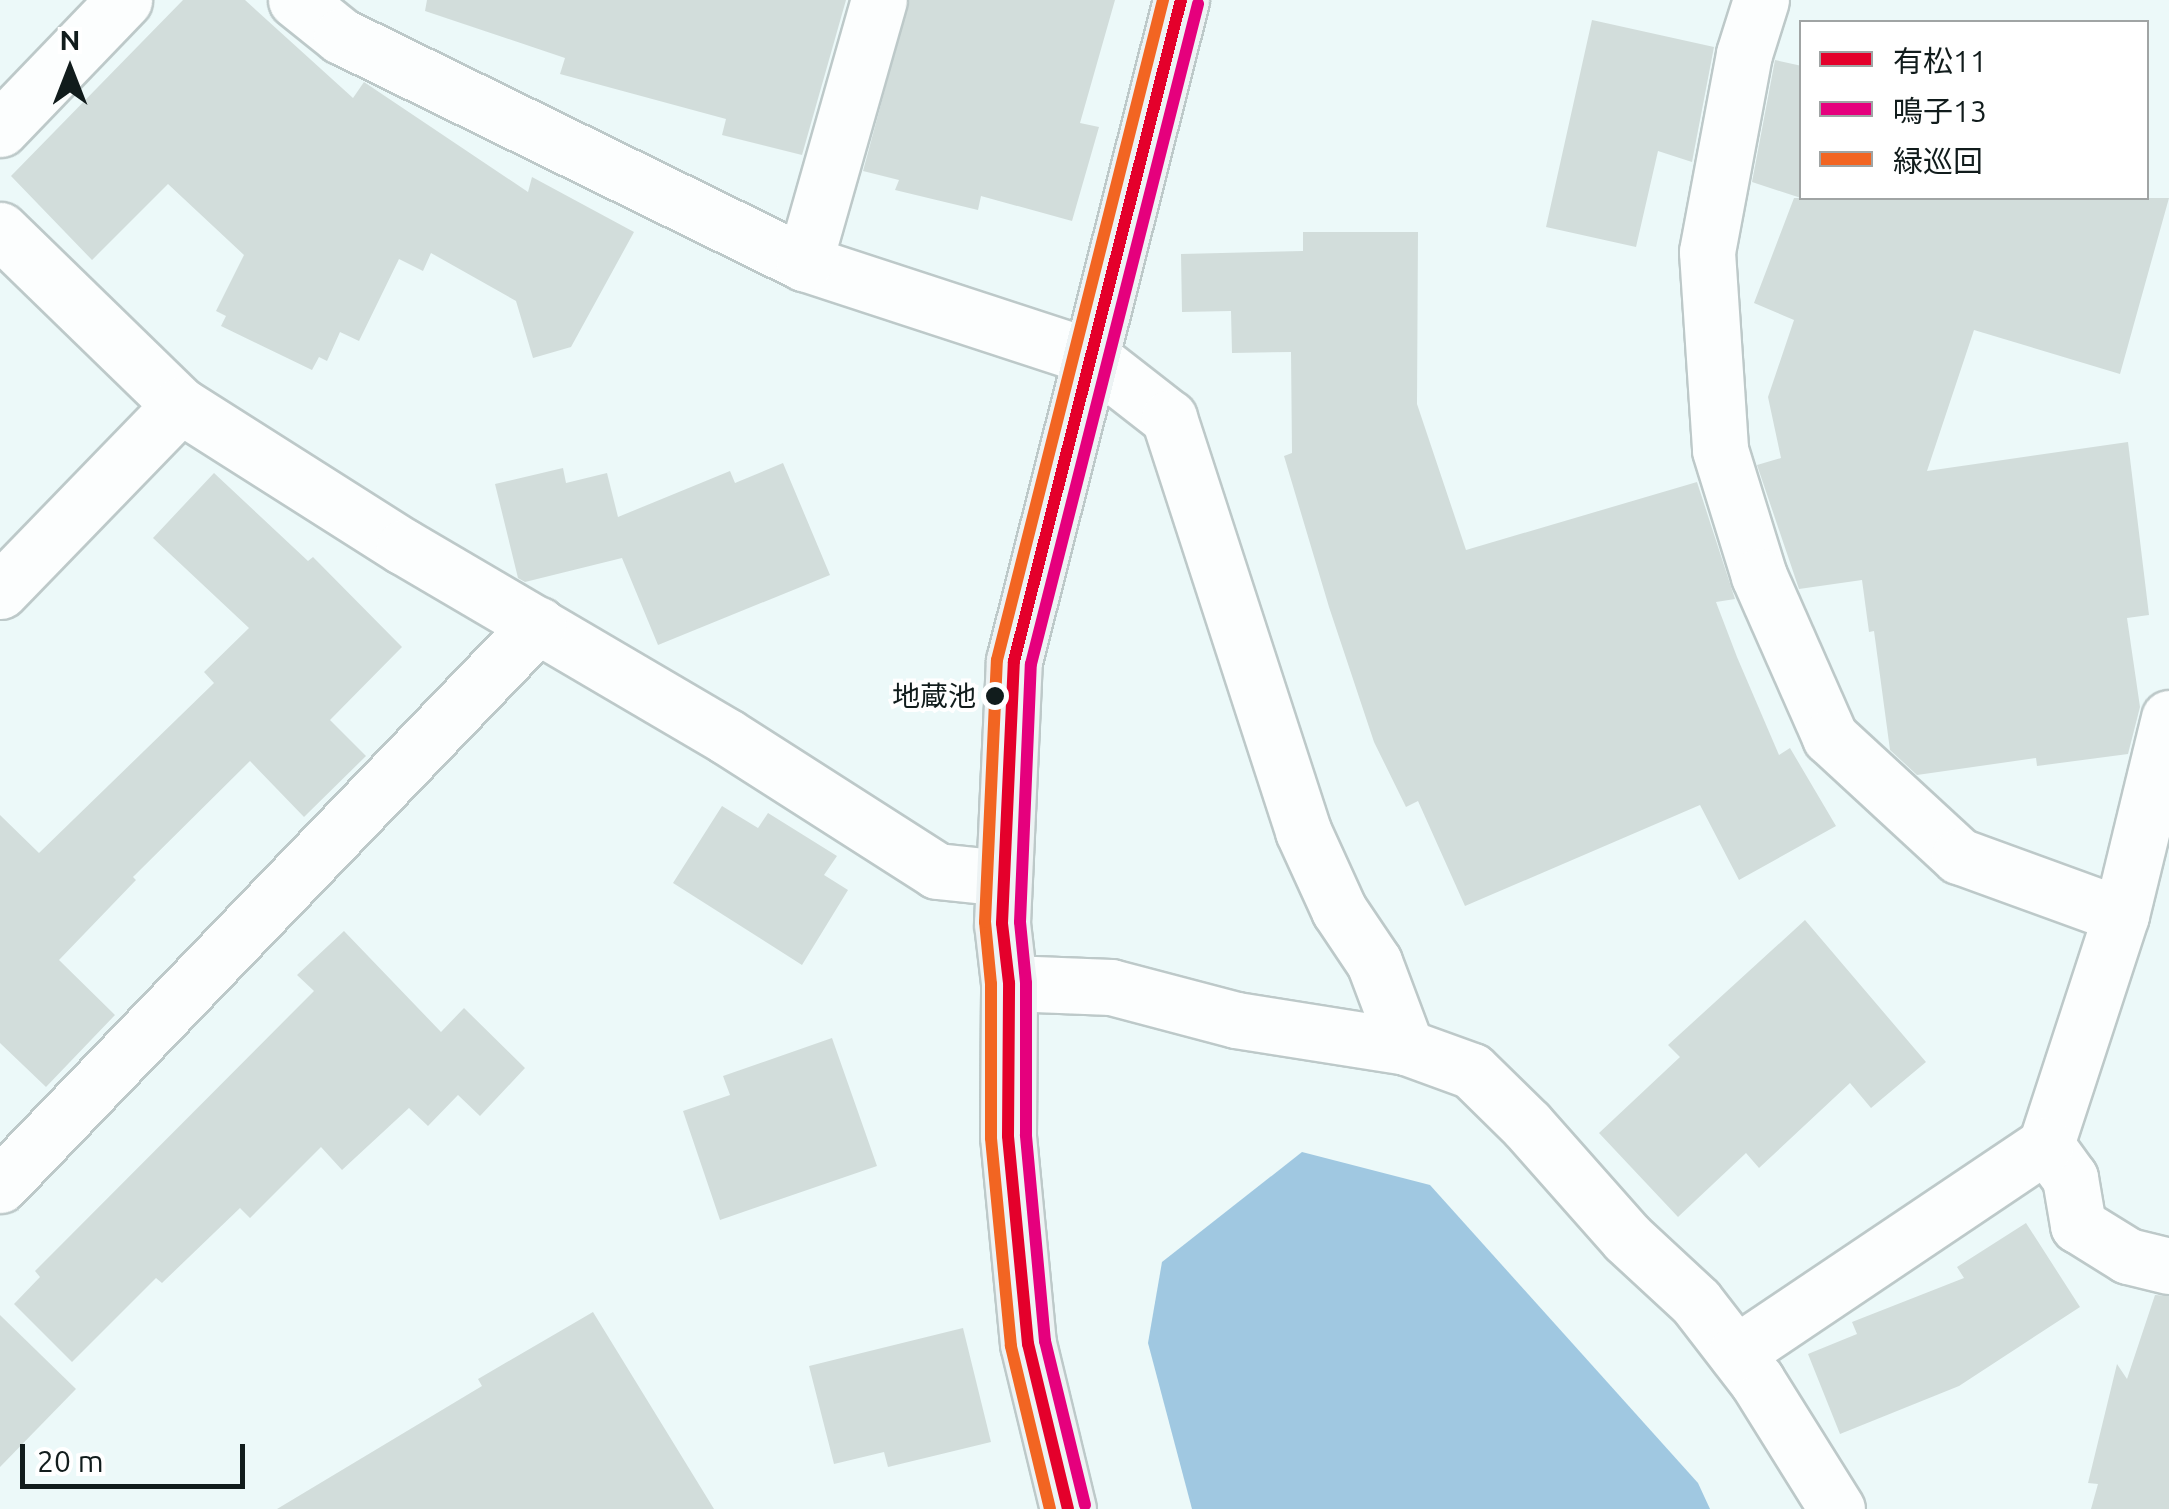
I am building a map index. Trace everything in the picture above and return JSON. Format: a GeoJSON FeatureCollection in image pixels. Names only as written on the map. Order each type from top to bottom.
{"type":"FeatureCollection","features":[{"type":"Feature","properties":{"kind":"street"},"geometry":{"type":"LineString","coordinates":[[0,129],[124,0]]}},
{"type":"Feature","properties":{"kind":"street"},"geometry":{"type":"LineString","coordinates":[[296,0],[342,36],[804,264],[1090,357],[1169,418],[1303,831],[1339,910],[1374,962],[1406,1047]]}},
{"type":"Feature","properties":{"kind":"street"},"geometry":{"type":"LineString","coordinates":[[804,264],[878,0]]}},
{"type":"Feature","properties":{"kind":"street"},"geometry":{"type":"LineString","coordinates":[[1068,1509],[1028,1344],[1008,1136],[1009,983],[1002,923],[1014,661],[1180,0]]}},
{"type":"Feature","properties":{"kind":"street"},"geometry":{"type":"LineString","coordinates":[[1761,0],[1744,54],[1707,252],[1720,450],[1760,576],[1830,737],[1959,856],[2121,914]]}},
{"type":"Feature","properties":{"kind":"street"},"geometry":{"type":"LineString","coordinates":[[0,230],[180,405],[404,547],[726,736],[938,871],[1004,878]]}},
{"type":"Feature","properties":{"kind":"street"},"geometry":{"type":"LineString","coordinates":[[0,590],[180,405]]}},
{"type":"Feature","properties":{"kind":"street"},"geometry":{"type":"LineString","coordinates":[[0,1185],[538,625]]}},
{"type":"Feature","properties":{"kind":"street"},"geometry":{"type":"LineString","coordinates":[[1736,1353],[2046,1144],[2121,914],[2169,718]]}},
{"type":"Feature","properties":{"kind":"street"},"geometry":{"type":"LineString","coordinates":[[1009,983],[1111,987],[1236,1020],[1406,1047],[1472,1071],[1527,1124],[1627,1238],[1696,1302],[1736,1353],[1826,1486],[1836,1509]]}},
{"type":"Feature","properties":{"kind":"street"},"geometry":{"type":"LineString","coordinates":[[2046,1144],[2070,1178],[2078,1224],[2128,1256],[2169,1266]]}},
{"type":"Feature","properties":{"kind":"water"},"geometry":{"type":"Polygon","coordinates":[[[1302,1152],[1430,1185],[1698,1483],[1710,1509],[1192,1509],[1148,1343],[1162,1262],[1302,1152]]]}},
{"type":"Feature","properties":{"kind":"building"},"geometry":{"type":"Polygon","coordinates":[[[183,0],[245,0],[353,98],[364,82],[528,192],[532,177],[634,232],[571,347],[533,358],[516,301],[431,253],[423,271],[399,259],[359,341],[340,332],[327,361],[319,357],[312,370],[221,326],[226,316],[216,311],[244,255],[168,184],[92,260],[11,176],[183,0]]]}},
{"type":"Feature","properties":{"kind":"building"},"geometry":{"type":"Polygon","coordinates":[[[427,0],[846,0],[802,155],[722,135],[726,119],[560,74],[565,58],[425,11],[427,0]]]}},
{"type":"Feature","properties":{"kind":"building"},"geometry":{"type":"Polygon","coordinates":[[[909,0],[1115,0],[1080,123],[1099,127],[1072,221],[981,196],[978,210],[895,190],[899,180],[863,171],[909,0]]]}},
{"type":"Feature","properties":{"kind":"building"},"geometry":{"type":"Polygon","coordinates":[[[1592,20],[1714,47],[1692,162],[1658,151],[1636,247],[1546,227],[1592,20]]]}},
{"type":"Feature","properties":{"kind":"building"},"geometry":{"type":"Polygon","coordinates":[[[1775,60],[1799,65],[1799,197],[1752,182],[1775,60]]]}},
{"type":"Feature","properties":{"kind":"building"},"geometry":{"type":"Polygon","coordinates":[[[1794,198],[2169,198],[2120,374],[1974,330],[1927,471],[2128,442],[2149,615],[2127,618],[2140,707],[2128,754],[2037,766],[2036,758],[1917,775],[1890,750],[1874,631],[1869,632],[1862,580],[1799,589],[1757,465],[1781,458],[1768,397],[1794,320],[1754,303],[1794,198]]]}},
{"type":"Feature","properties":{"kind":"building"},"geometry":{"type":"Polygon","coordinates":[[[1303,232],[1418,232],[1417,404],[1466,550],[1697,482],[1735,599],[1716,602],[1737,657],[1779,755],[1790,748],[1836,826],[1739,880],[1700,805],[1465,906],[1418,801],[1406,807],[1374,742],[1329,607],[1284,456],[1292,453],[1291,352],[1232,353],[1231,311],[1182,312],[1181,254],[1303,251],[1303,232]]]}},
{"type":"Feature","properties":{"kind":"building"},"geometry":{"type":"Polygon","coordinates":[[[783,463],[830,575],[658,645],[622,558],[525,582],[518,578],[495,484],[563,468],[566,483],[607,473],[618,517],[730,471],[735,483],[783,463]]]}},
{"type":"Feature","properties":{"kind":"building"},"geometry":{"type":"Polygon","coordinates":[[[214,473],[308,561],[313,557],[402,647],[330,720],[366,756],[304,817],[250,761],[133,877],[136,880],[59,960],[115,1015],[46,1087],[0,1043],[0,815],[39,853],[214,683],[204,672],[249,628],[153,538],[214,473]]]}},
{"type":"Feature","properties":{"kind":"building"},"geometry":{"type":"Polygon","coordinates":[[[722,806],[758,828],[768,813],[837,856],[824,875],[848,890],[802,965],[673,883],[722,806]]]}},
{"type":"Feature","properties":{"kind":"building"},"geometry":{"type":"Polygon","coordinates":[[[1805,920],[1926,1062],[1871,1108],[1850,1083],[1759,1168],[1746,1153],[1678,1217],[1599,1133],[1680,1057],[1668,1045],[1805,920]]]}},
{"type":"Feature","properties":{"kind":"building"},"geometry":{"type":"Polygon","coordinates":[[[344,931],[441,1032],[464,1008],[525,1068],[480,1116],[458,1095],[428,1126],[409,1108],[342,1170],[321,1147],[250,1218],[240,1208],[162,1283],[156,1278],[72,1362],[14,1304],[40,1277],[35,1271],[314,991],[297,975],[344,931]]]}},
{"type":"Feature","properties":{"kind":"building"},"geometry":{"type":"Polygon","coordinates":[[[832,1038],[877,1166],[720,1220],[683,1111],[730,1095],[723,1076],[832,1038]]]}},
{"type":"Feature","properties":{"kind":"building"},"geometry":{"type":"Polygon","coordinates":[[[2026,1223],[2080,1307],[1959,1386],[1840,1434],[1808,1354],[1857,1334],[1852,1322],[1964,1278],[1957,1267],[2026,1223]]]}},
{"type":"Feature","properties":{"kind":"building"},"geometry":{"type":"Polygon","coordinates":[[[2155,1295],[2169,1296],[2169,1509],[2091,1509],[2098,1484],[2088,1483],[2117,1364],[2127,1379],[2155,1295]]]}},
{"type":"Feature","properties":{"kind":"building"},"geometry":{"type":"Polygon","coordinates":[[[593,1312],[714,1509],[277,1509],[482,1386],[478,1379],[593,1312]]]}},
{"type":"Feature","properties":{"kind":"building"},"geometry":{"type":"Polygon","coordinates":[[[0,1315],[76,1389],[0,1467],[0,1315]]]}},
{"type":"Feature","properties":{"kind":"building"},"geometry":{"type":"Polygon","coordinates":[[[963,1328],[991,1442],[888,1467],[884,1452],[834,1464],[809,1366],[963,1328]]]}},
{"type":"Feature","properties":{"kind":"transit line","name":"緑巡回"},"geometry":{"type":"LineString","coordinates":[[1050,1509],[1011,1346],[991,1138],[991,984],[985,922],[997,660],[1163,0]]}},
{"type":"Feature","properties":{"kind":"transit line","name":"有松11"},"geometry":{"type":"LineString","coordinates":[[1068,1509],[1028,1344],[1008,1136],[1009,983],[1002,923],[1014,661],[1181,0]]}},
{"type":"Feature","properties":{"kind":"transit line","name":"鳴子13"},"geometry":{"type":"LineString","coordinates":[[1085,1505],[1045,1341],[1026,1135],[1026,983],[1020,922],[1031,664],[1198,4]]}},
{"type":"Feature","properties":{"kind":"place","name":"地蔵池"},"geometry":{"type":"Point","coordinates":[995,696]}}]}
